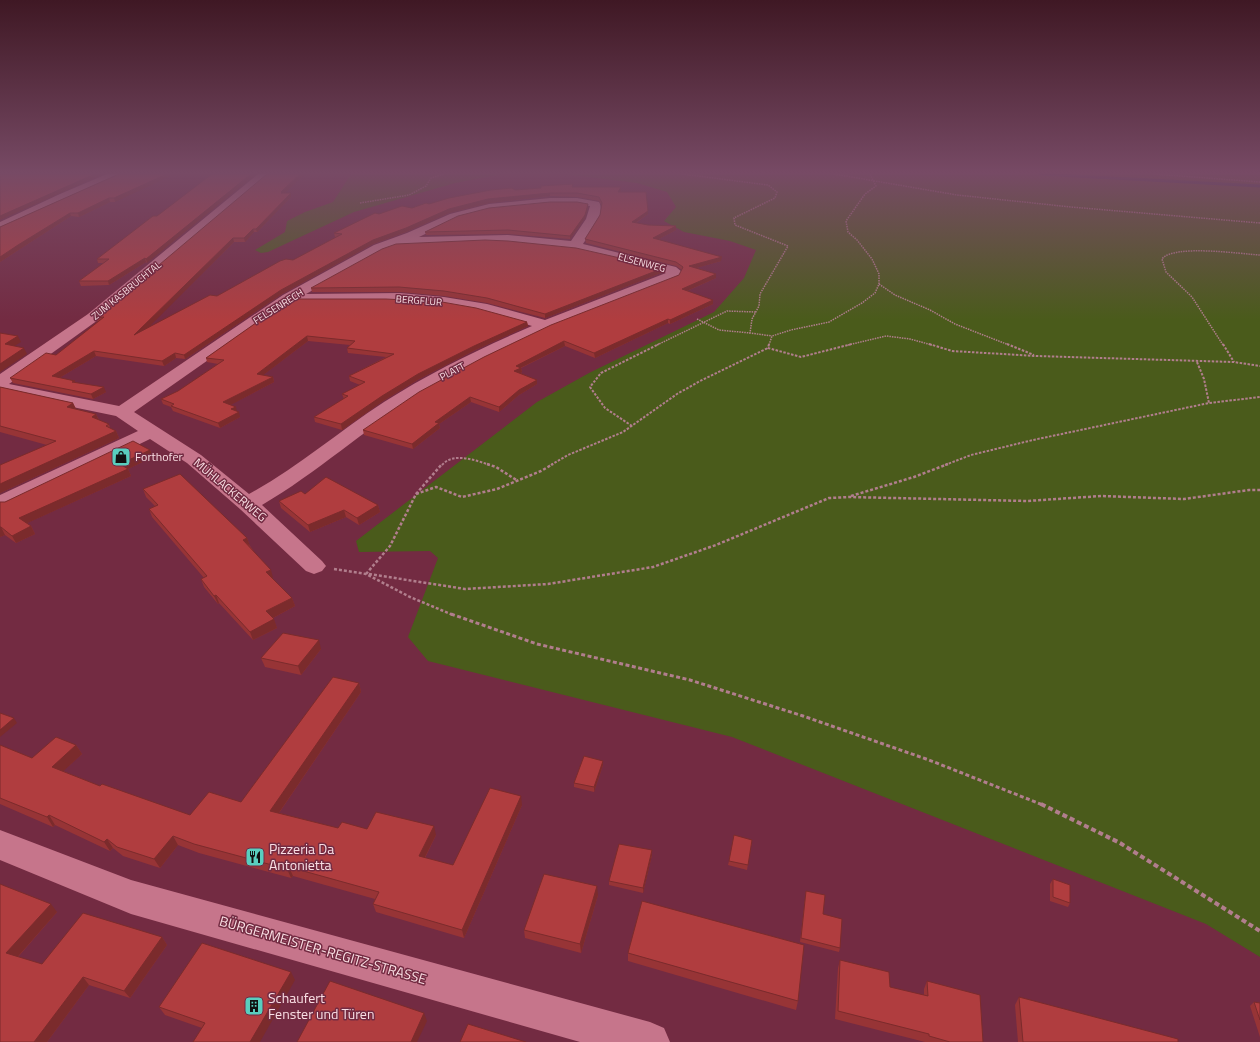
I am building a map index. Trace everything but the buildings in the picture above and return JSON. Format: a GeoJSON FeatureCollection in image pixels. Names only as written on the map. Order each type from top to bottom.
{"type":"FeatureCollection","features":[{"type":"Feature","properties":{"kind":"street"},"geometry":{"type":"LineString","coordinates":[[0,227],[9,223]]}},
{"type":"Feature","properties":{"kind":"street","name":"ZUM KASBRUCHTAL"},"geometry":{"type":"LineString","coordinates":[[0,382],[93,317],[206,223]]}},
{"type":"Feature","properties":{"kind":"street","name":"FELSENRECH"},"geometry":{"type":"LineString","coordinates":[[122,412],[288,298],[367,252],[439,223]]}},
{"type":"Feature","properties":{"kind":"street","name":"FELSENRECH"},"geometry":{"type":"LineString","coordinates":[[576,246],[589,223]]}},
{"type":"Feature","properties":{"kind":"street","name":"ELSENWEG"},"geometry":{"type":"LineString","coordinates":[[393,242],[460,239],[544,241],[613,254],[675,272]]}},
{"type":"Feature","properties":{"kind":"street","name":"PLATT"},"geometry":{"type":"LineString","coordinates":[[248,504],[281,485],[372,418],[410,394],[483,355],[546,325],[647,287],[673,275],[675,272]]}},
{"type":"Feature","properties":{"kind":"street","name":"BERGFLUR"},"geometry":{"type":"LineString","coordinates":[[288,298],[397,298],[432,300],[466,304],[498,311],[546,325]]}},
{"type":"Feature","properties":{"kind":"street","name":"MÜHLACKERWEG"},"geometry":{"type":"LineString","coordinates":[[0,387],[122,412],[194,459],[248,504],[314,566]]}},
{"type":"Feature","properties":{"kind":"street"},"geometry":{"type":"LineString","coordinates":[[0,503],[152,431]]}},
{"type":"Feature","properties":{"kind":"street","name":"BÜRGERMEISTER-REGITZ-STRASSE"},"geometry":{"type":"LineString","coordinates":[[0,845],[131,897],[650,1042]]}},
{"type":"Feature","properties":{"kind":"path"},"geometry":{"type":"LineString","coordinates":[[735,223],[735,225],[788,246],[760,294],[759,306],[752,319],[750,333]]}},
{"type":"Feature","properties":{"kind":"path"},"geometry":{"type":"LineString","coordinates":[[697,319],[719,330],[772,336],[791,330],[828,322],[875,293],[879,284],[879,274],[872,259],[857,240],[848,232],[846,223]]}},
{"type":"Feature","properties":{"kind":"path"},"geometry":{"type":"LineString","coordinates":[[1234,362],[1192,298],[1166,272],[1161,261],[1162,257],[1165,255],[1183,252],[1260,255]]}},
{"type":"Feature","properties":{"kind":"path"},"geometry":{"type":"LineString","coordinates":[[879,284],[895,295],[930,310],[955,324],[1036,356]]}},
{"type":"Feature","properties":{"kind":"path"},"geometry":{"type":"LineString","coordinates":[[632,426],[605,408],[590,387],[601,373],[727,311],[756,312]]}},
{"type":"Feature","properties":{"kind":"path"},"geometry":{"type":"LineString","coordinates":[[768,348],[772,336]]}},
{"type":"Feature","properties":{"kind":"path"},"geometry":{"type":"LineString","coordinates":[[416,494],[436,488],[462,497],[497,488],[541,472],[568,455],[623,432],[677,394],[700,381],[768,348],[801,356],[886,336],[910,339],[952,351],[1036,356],[1234,362],[1260,366]]}},
{"type":"Feature","properties":{"kind":"path"},"geometry":{"type":"LineString","coordinates":[[1197,362],[1204,379],[1209,403]]}},
{"type":"Feature","properties":{"kind":"path"},"geometry":{"type":"LineString","coordinates":[[849,496],[914,477],[971,455],[1041,438],[1209,403],[1260,397]]}},
{"type":"Feature","properties":{"kind":"path"},"geometry":{"type":"LineString","coordinates":[[366,574],[390,546],[416,494],[445,461],[453,457],[481,462],[496,467],[518,481]]}},
{"type":"Feature","properties":{"kind":"path"},"geometry":{"type":"LineString","coordinates":[[314,566],[465,589],[548,584],[653,567],[716,545],[829,498],[849,496],[1027,501],[1101,496],[1184,499],[1248,490],[1260,490]]}},
{"type":"Feature","properties":{"kind":"path"},"geometry":{"type":"LineString","coordinates":[[366,574],[410,597],[464,620],[537,644],[690,680],[804,716],[929,760],[1040,803],[1120,844],[1260,931]]}},
{"type":"Feature","properties":{"kind":"green space"},"geometry":{"type":"Polygon","coordinates":[[[287,223],[331,223],[268,252],[261,253],[255,250],[285,232],[287,223]]]}},
{"type":"Feature","properties":{"kind":"green space"},"geometry":{"type":"Polygon","coordinates":[[[667,223],[1260,223],[1260,957],[1206,924],[732,737],[428,661],[408,637],[438,558],[430,551],[359,552],[356,541],[537,402],[589,373],[714,312],[744,278],[756,250],[730,241],[684,232],[667,223]]]}},
{"type":"Feature","properties":{"kind":"place","name":"Forthofer"},"geometry":{"type":"Point","coordinates":[121,457]}},
{"type":"Feature","properties":{"kind":"place","name":"Pizzeria Da Antonietta"},"geometry":{"type":"Point","coordinates":[255,857]}},
{"type":"Feature","properties":{"kind":"place","name":"Schaufert Fenster und Türen"},"geometry":{"type":"Point","coordinates":[254,1006]}}]}
